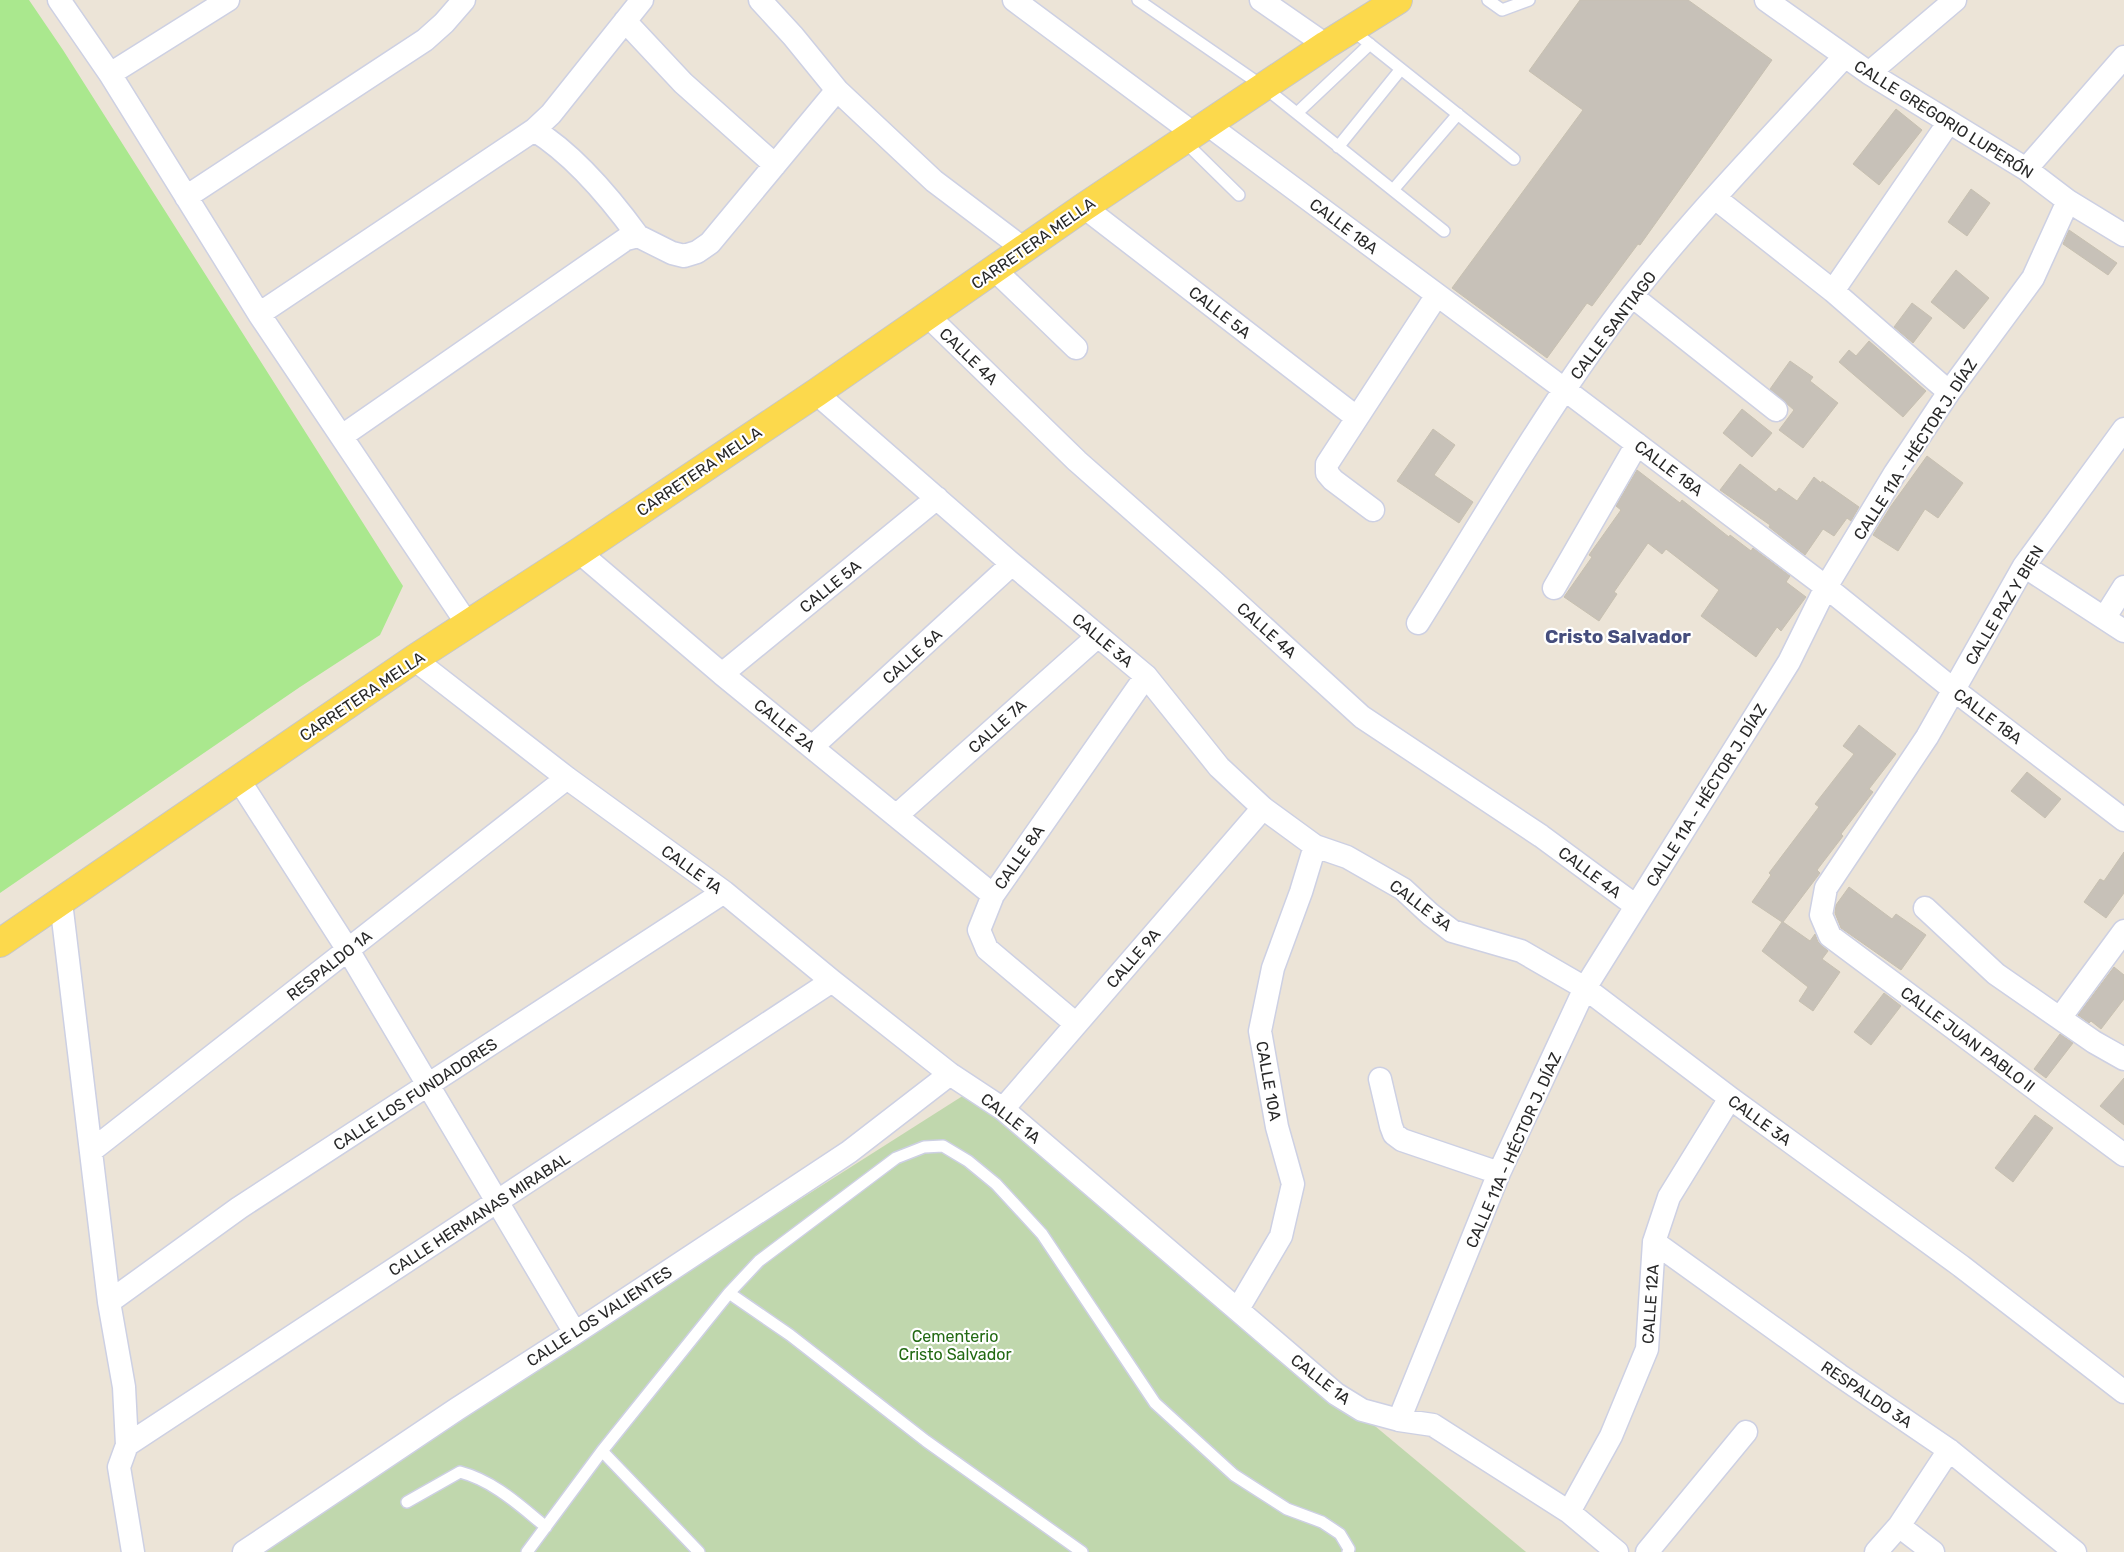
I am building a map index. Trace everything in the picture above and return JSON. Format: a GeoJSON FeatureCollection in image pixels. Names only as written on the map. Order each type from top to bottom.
{"type":"FeatureCollection","features":[{"type":"Feature","properties":{"kind":"main road","name":"CARRETERA MELLA"},"geometry":{"type":"LineString","coordinates":[[0,943],[414,659],[816,393],[1194,132],[1326,45],[1361,37],[1398,0]]}},
{"type":"Feature","properties":{"kind":"street"},"geometry":{"type":"LineString","coordinates":[[59,0],[110,74],[259,314],[468,625]]}},
{"type":"Feature","properties":{"kind":"street"},"geometry":{"type":"LineString","coordinates":[[110,74],[228,0]]}},
{"type":"Feature","properties":{"kind":"street"},"geometry":{"type":"LineString","coordinates":[[186,197],[424,40],[444,23],[464,0]]}},
{"type":"Feature","properties":{"kind":"street"},"geometry":{"type":"LineString","coordinates":[[259,314],[534,130],[551,114],[642,0]]}},
{"type":"Feature","properties":{"kind":"street"},"geometry":{"type":"LineString","coordinates":[[760,0],[793,36],[837,90],[934,181],[1024,249]]}},
{"type":"Feature","properties":{"kind":"street","name":"CALLE 18A"},"geometry":{"type":"LineString","coordinates":[[1014,0],[1194,132],[1437,295],[1826,587],[1954,690],[2124,820]]}},
{"type":"Feature","properties":{"kind":"street"},"geometry":{"type":"LineString","coordinates":[[1261,0],[1326,45]]}},
{"type":"Feature","properties":{"kind":"street","name":"CALLE GREGORIO LUPERÓN"},"geometry":{"type":"LineString","coordinates":[[1766,0],[1869,73],[2026,169],[2068,201],[2124,235]]}},
{"type":"Feature","properties":{"kind":"street"},"geometry":{"type":"LineString","coordinates":[[1869,73],[1955,0]]}},
{"type":"Feature","properties":{"kind":"street"},"geometry":{"type":"LineString","coordinates":[[625,21],[683,83],[775,165]]}},
{"type":"Feature","properties":{"kind":"street","name":"CALLE SANTIAGO"},"geometry":{"type":"LineString","coordinates":[[1418,623],[1564,389],[1632,296],[1715,198],[1845,56]]}},
{"type":"Feature","properties":{"kind":"street"},"geometry":{"type":"LineString","coordinates":[[2026,169],[2124,56]]}},
{"type":"Feature","properties":{"kind":"street"},"geometry":{"type":"LineString","coordinates":[[534,130],[549,139],[587,176],[619,209],[638,236],[672,253],[684,256],[697,252],[710,243],[837,90]]}},
{"type":"Feature","properties":{"kind":"street"},"geometry":{"type":"LineString","coordinates":[[1833,291],[1949,122]]}},
{"type":"Feature","properties":{"kind":"street"},"geometry":{"type":"LineString","coordinates":[[1715,198],[1833,291],[1949,392]]}},
{"type":"Feature","properties":{"kind":"street","name":"CALLE 11A - HÉCTOR J. DÍAZ"},"geometry":{"type":"LineString","coordinates":[[1399,1420],[1499,1173],[1585,988],[1789,662],[1826,587],[1895,473],[1949,392],[2033,278],[2068,201]]}},
{"type":"Feature","properties":{"kind":"street","name":"CALLE 5A"},"geometry":{"type":"LineString","coordinates":[[1084,207],[1356,417]]}},
{"type":"Feature","properties":{"kind":"street"},"geometry":{"type":"LineString","coordinates":[[342,436],[613,246],[626,239],[638,236]]}},
{"type":"Feature","properties":{"kind":"street"},"geometry":{"type":"LineString","coordinates":[[995,270],[1076,348]]}},
{"type":"Feature","properties":{"kind":"street"},"geometry":{"type":"LineString","coordinates":[[1373,510],[1333,480],[1327,473],[1327,464],[1437,295]]}},
{"type":"Feature","properties":{"kind":"street"},"geometry":{"type":"LineString","coordinates":[[1632,296],[1776,410]]}},
{"type":"Feature","properties":{"kind":"street","name":"CALLE 4A"},"geometry":{"type":"LineString","coordinates":[[928,316],[1077,461],[1213,581],[1362,717],[1541,836],[1636,906]]}},
{"type":"Feature","properties":{"kind":"street","name":"CALLE 3A"},"geometry":{"type":"LineString","coordinates":[[816,393],[1012,564],[1146,676],[1218,767],[1263,808],[1315,846],[1347,857],[1395,884],[1452,931],[1521,951],[1585,988],[1730,1098],[1961,1266],[2124,1392]]}},
{"type":"Feature","properties":{"kind":"street","name":"CALLE PAZ Y BIEN"},"geometry":{"type":"LineString","coordinates":[[1820,915],[1826,888],[1927,737],[2024,566],[2124,430]]}},
{"type":"Feature","properties":{"kind":"street"},"geometry":{"type":"LineString","coordinates":[[1554,588],[1637,444]]}},
{"type":"Feature","properties":{"kind":"street","name":"CALLE 5A"},"geometry":{"type":"LineString","coordinates":[[722,674],[937,498]]}},
{"type":"Feature","properties":{"kind":"street","name":"CALLE 2A"},"geometry":{"type":"LineString","coordinates":[[578,552],[722,674],[993,895]]}},
{"type":"Feature","properties":{"kind":"street","name":"CALLE 6A"},"geometry":{"type":"LineString","coordinates":[[812,747],[1012,564]]}},
{"type":"Feature","properties":{"kind":"street"},"geometry":{"type":"LineString","coordinates":[[2024,566],[2124,631]]}},
{"type":"Feature","properties":{"kind":"street"},"geometry":{"type":"LineString","coordinates":[[2105,617],[2124,587]]}},
{"type":"Feature","properties":{"kind":"street","name":"CALLE 7A"},"geometry":{"type":"LineString","coordinates":[[896,816],[1098,636]]}},
{"type":"Feature","properties":{"kind":"street","name":"CALLE 1A"},"geometry":{"type":"LineString","coordinates":[[414,659],[567,778],[724,892],[832,981],[950,1074],[1003,1108],[1336,1394],[1362,1410],[1399,1420],[1433,1425],[1569,1512],[1617,1552]]}},
{"type":"Feature","properties":{"kind":"street","name":"CALLE 8A"},"geometry":{"type":"LineString","coordinates":[[1076,1024],[987,949],[979,930],[993,895],[1146,676]]}},
{"type":"Feature","properties":{"kind":"street","name":"RESPALDO 1A"},"geometry":{"type":"LineString","coordinates":[[91,1151],[567,778]]}},
{"type":"Feature","properties":{"kind":"street"},"geometry":{"type":"LineString","coordinates":[[239,780],[348,950],[575,1333]]}},
{"type":"Feature","properties":{"kind":"street","name":"CALLE 9A"},"geometry":{"type":"LineString","coordinates":[[1003,1108],[1263,808]]}},
{"type":"Feature","properties":{"kind":"street","name":"CALLE 10A"},"geometry":{"type":"LineString","coordinates":[[1238,1309],[1281,1236],[1293,1184],[1277,1127],[1260,1031],[1273,968],[1315,846]]}},
{"type":"Feature","properties":{"kind":"street","name":"CALLE LOS FUNDADORES"},"geometry":{"type":"LineString","coordinates":[[109,1302],[239,1208],[724,892]]}},
{"type":"Feature","properties":{"kind":"street"},"geometry":{"type":"LineString","coordinates":[[61,902],[109,1302],[124,1387],[127,1445],[120,1467],[133,1552]]}},
{"type":"Feature","properties":{"kind":"street"},"geometry":{"type":"LineString","coordinates":[[1925,908],[1996,974],[2094,1042],[2124,1059]]}},
{"type":"Feature","properties":{"kind":"street","name":"CALLE JUAN PABLO II"},"geometry":{"type":"LineString","coordinates":[[1820,915],[1830,936],[2124,1155]]}},
{"type":"Feature","properties":{"kind":"street"},"geometry":{"type":"LineString","coordinates":[[2060,1018],[2124,931]]}},
{"type":"Feature","properties":{"kind":"street","name":"CALLE HERMANAS MIRABAL"},"geometry":{"type":"LineString","coordinates":[[127,1445],[832,981]]}},
{"type":"Feature","properties":{"kind":"street","name":"CALLE LOS VALIENTES"},"geometry":{"type":"LineString","coordinates":[[244,1552],[457,1409],[848,1152],[950,1074]]}},
{"type":"Feature","properties":{"kind":"street"},"geometry":{"type":"LineString","coordinates":[[1380,1079],[1394,1134],[1402,1140],[1499,1173]]}},
{"type":"Feature","properties":{"kind":"street","name":"CALLE 12A"},"geometry":{"type":"LineString","coordinates":[[1569,1512],[1610,1436],[1647,1349],[1654,1242],[1669,1198],[1730,1098]]}},
{"type":"Feature","properties":{"kind":"street","name":"RESPALDO 3A"},"geometry":{"type":"LineString","coordinates":[[1654,1242],[1839,1375],[1949,1450],[2075,1552]]}},
{"type":"Feature","properties":{"kind":"street"},"geometry":{"type":"LineString","coordinates":[[1647,1552],[1746,1432]]}},
{"type":"Feature","properties":{"kind":"street"},"geometry":{"type":"LineString","coordinates":[[1876,1552],[1898,1526],[1949,1450]]}},
{"type":"Feature","properties":{"kind":"street"},"geometry":{"type":"LineString","coordinates":[[1898,1526],[1933,1552]]}},
{"type":"Feature","properties":{"kind":"lane"},"geometry":{"type":"LineString","coordinates":[[1138,0],[1264,87],[1444,230]]}},
{"type":"Feature","properties":{"kind":"lane"},"geometry":{"type":"LineString","coordinates":[[1488,0],[1502,10],[1529,0]]}},
{"type":"Feature","properties":{"kind":"lane"},"geometry":{"type":"LineString","coordinates":[[1297,113],[1361,37],[1514,158]]}},
{"type":"Feature","properties":{"kind":"lane"},"geometry":{"type":"LineString","coordinates":[[1338,146],[1401,69]]}},
{"type":"Feature","properties":{"kind":"lane"},"geometry":{"type":"LineString","coordinates":[[1393,190],[1458,114]]}},
{"type":"Feature","properties":{"kind":"lane"},"geometry":{"type":"LineString","coordinates":[[1194,132],[1239,194]]}},
{"type":"Feature","properties":{"kind":"lane"},"geometry":{"type":"LineString","coordinates":[[527,1552],[602,1451],[729,1293],[760,1261],[896,1158],[924,1147],[943,1146],[968,1161],[996,1184],[1042,1234],[1155,1403],[1234,1475],[1287,1509],[1322,1522],[1340,1534],[1349,1549],[1348,1552]]}},
{"type":"Feature","properties":{"kind":"lane"},"geometry":{"type":"LineString","coordinates":[[729,1293],[790,1334],[926,1442],[1082,1552]]}},
{"type":"Feature","properties":{"kind":"lane"},"geometry":{"type":"LineString","coordinates":[[602,1451],[699,1552]]}},
{"type":"Feature","properties":{"kind":"lane"},"geometry":{"type":"LineString","coordinates":[[407,1502],[460,1472],[477,1476],[496,1486],[546,1527]]}},
{"type":"Feature","properties":{"kind":"green space"},"geometry":{"type":"Polygon","coordinates":[[[0,0],[29,0],[63,50],[403,586],[380,635],[300,687],[0,893],[0,0]]]}},
{"type":"Feature","properties":{"kind":"green space","name":"Cementerio Cristo Salvador"},"geometry":{"type":"Polygon","coordinates":[[[972,1090],[1526,1552],[245,1552],[972,1090]]]}},
{"type":"Feature","properties":{"kind":"building"},"geometry":{"type":"Polygon","coordinates":[[[1580,0],[1688,0],[1772,60],[1640,245],[1638,244],[1592,306],[1587,303],[1547,358],[1452,288],[1583,110],[1529,71],[1580,0]]]}},
{"type":"Feature","properties":{"kind":"building"},"geometry":{"type":"Polygon","coordinates":[[[1896,109],[1922,130],[1879,185],[1853,164],[1896,109]]]}},
{"type":"Feature","properties":{"kind":"building"},"geometry":{"type":"Polygon","coordinates":[[[1971,189],[1990,203],[1967,236],[1948,222],[1971,189]]]}},
{"type":"Feature","properties":{"kind":"building"},"geometry":{"type":"Polygon","coordinates":[[[2069,230],[2117,263],[2108,275],[2063,244],[2069,230]]]}},
{"type":"Feature","properties":{"kind":"building"},"geometry":{"type":"Polygon","coordinates":[[[1956,270],[1989,298],[1964,329],[1931,302],[1956,270]]]}},
{"type":"Feature","properties":{"kind":"building"},"geometry":{"type":"Polygon","coordinates":[[[1912,303],[1932,318],[1913,343],[1894,327],[1912,303]]]}},
{"type":"Feature","properties":{"kind":"building"},"geometry":{"type":"Polygon","coordinates":[[[1869,341],[1926,391],[1903,417],[1839,362],[1849,350],[1856,356],[1869,341]]]}},
{"type":"Feature","properties":{"kind":"building"},"geometry":{"type":"Polygon","coordinates":[[[1790,361],[1813,377],[1810,381],[1838,403],[1803,448],[1779,430],[1794,410],[1770,389],[1790,361]]]}},
{"type":"Feature","properties":{"kind":"building"},"geometry":{"type":"Polygon","coordinates":[[[1742,409],[1772,433],[1752,457],[1723,433],[1742,409]]]}},
{"type":"Feature","properties":{"kind":"building"},"geometry":{"type":"Polygon","coordinates":[[[1433,429],[1455,445],[1434,475],[1473,502],[1459,523],[1397,481],[1433,429]]]}},
{"type":"Feature","properties":{"kind":"building"},"geometry":{"type":"Polygon","coordinates":[[[1927,456],[1963,483],[1938,518],[1925,509],[1898,551],[1873,535],[1891,506],[1927,456]]]}},
{"type":"Feature","properties":{"kind":"building"},"geometry":{"type":"Polygon","coordinates":[[[1740,464],[1776,492],[1779,488],[1797,501],[1814,477],[1859,507],[1851,521],[1847,518],[1834,536],[1823,529],[1805,555],[1769,527],[1770,525],[1720,490],[1740,464]]]}},
{"type":"Feature","properties":{"kind":"building"},"geometry":{"type":"Polygon","coordinates":[[[1637,470],[1680,503],[1682,500],[1729,537],[1730,535],[1751,551],[1753,548],[1790,576],[1786,582],[1806,597],[1781,631],[1777,627],[1756,657],[1701,616],[1719,590],[1666,549],[1662,554],[1648,543],[1614,592],[1617,594],[1599,621],[1564,597],[1592,557],[1589,555],[1621,510],[1616,506],[1637,470]]]}},
{"type":"Feature","properties":{"kind":"building"},"geometry":{"type":"Polygon","coordinates":[[[1859,725],[1896,754],[1869,789],[1873,792],[1817,870],[1820,873],[1783,922],[1810,941],[1815,934],[1818,942],[1828,951],[1822,959],[1840,972],[1813,1011],[1799,1001],[1808,987],[1762,951],[1782,922],[1752,902],[1771,875],[1769,873],[1819,807],[1815,804],[1854,754],[1843,746],[1859,725]]]}},
{"type":"Feature","properties":{"kind":"building"},"geometry":{"type":"Polygon","coordinates":[[[2027,772],[2061,799],[2045,818],[2011,791],[2027,772]]]}},
{"type":"Feature","properties":{"kind":"building"},"geometry":{"type":"Polygon","coordinates":[[[2124,852],[2124,893],[2106,918],[2084,902],[2100,879],[2104,881],[2124,852]]]}},
{"type":"Feature","properties":{"kind":"building"},"geometry":{"type":"Polygon","coordinates":[[[1849,887],[1892,919],[1896,914],[1926,935],[1901,970],[1841,928],[1835,913],[1836,905],[1849,887]]]}},
{"type":"Feature","properties":{"kind":"building"},"geometry":{"type":"Polygon","coordinates":[[[2114,967],[2124,975],[2124,999],[2101,1029],[2091,1021],[2089,1023],[2078,1015],[2114,967]]]}},
{"type":"Feature","properties":{"kind":"building"},"geometry":{"type":"Polygon","coordinates":[[[1884,993],[1901,1006],[1871,1045],[1854,1032],[1884,993]]]}},
{"type":"Feature","properties":{"kind":"building"},"geometry":{"type":"Polygon","coordinates":[[[2060,1034],[2073,1043],[2046,1078],[2034,1069],[2060,1034]]]}},
{"type":"Feature","properties":{"kind":"building"},"geometry":{"type":"Polygon","coordinates":[[[2124,1078],[2124,1125],[2100,1106],[2124,1078]]]}},
{"type":"Feature","properties":{"kind":"building"},"geometry":{"type":"Polygon","coordinates":[[[2035,1115],[2053,1128],[2013,1182],[1995,1168],[2035,1115]]]}},
{"type":"Feature","properties":{"kind":"district","name":"Cristo Salvador"},"geometry":{"type":"Point","coordinates":[1618,636]}}]}
